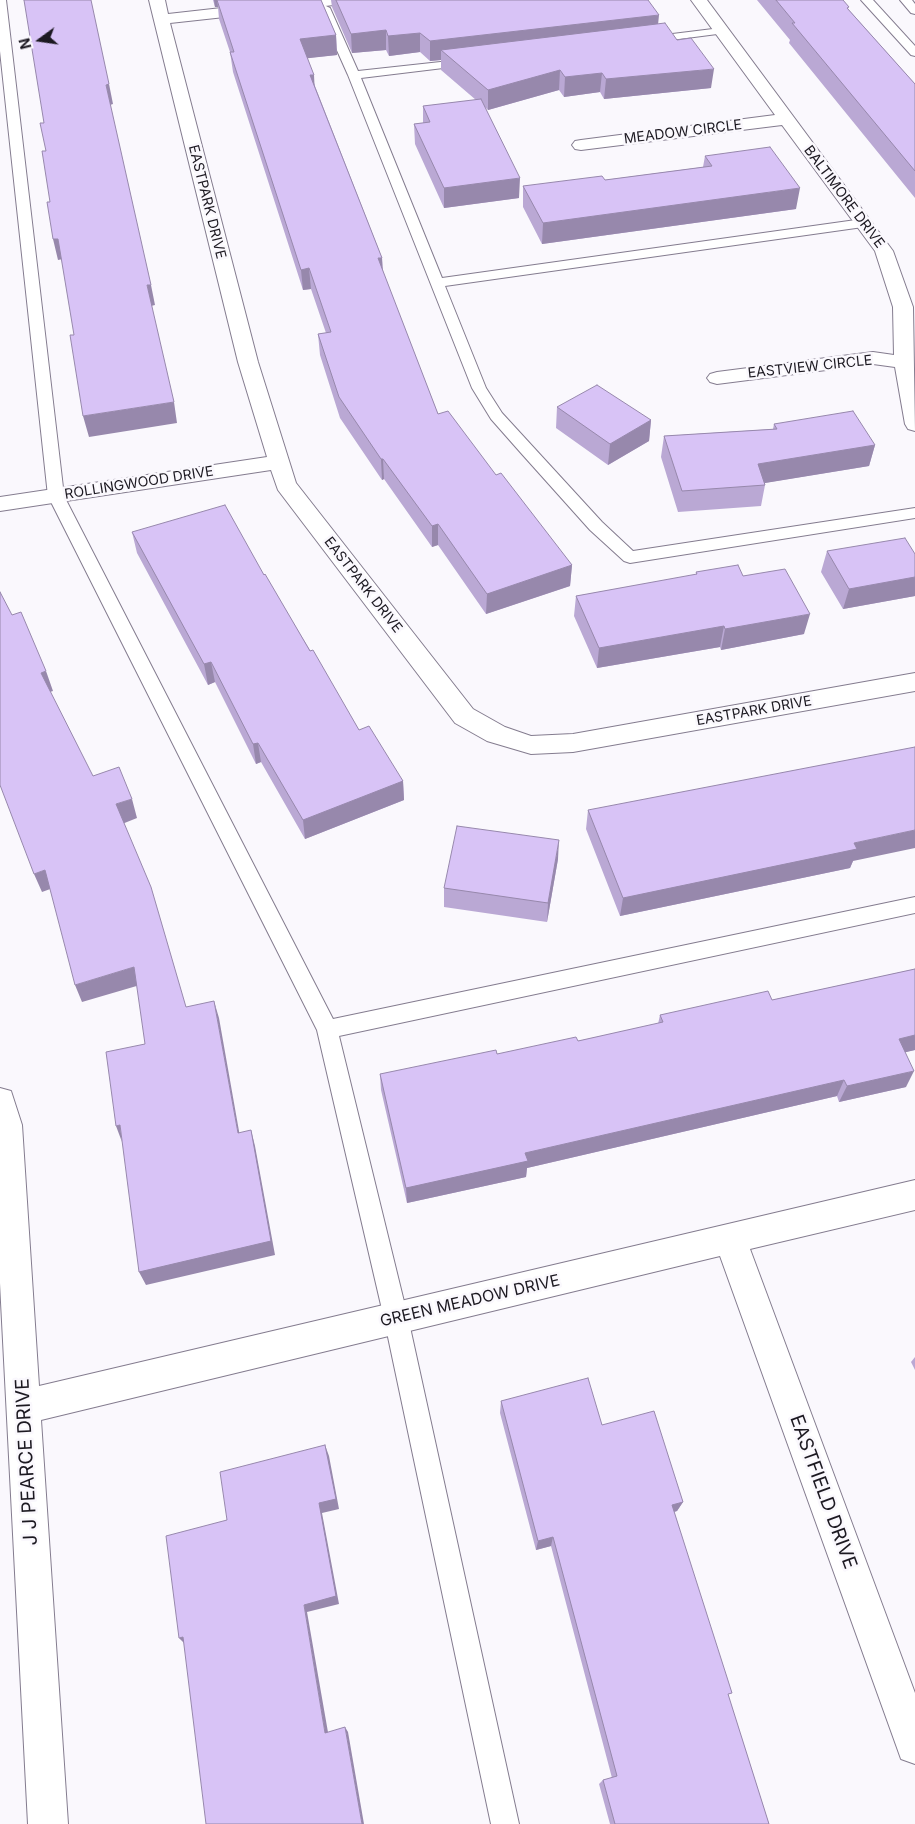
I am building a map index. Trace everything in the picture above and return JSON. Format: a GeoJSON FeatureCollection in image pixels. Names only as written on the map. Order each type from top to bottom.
{"type":"FeatureCollection","features":[{"type":"Feature","properties":{"kind":"street","name":"BALTIMORE DRIVE"},"geometry":{"type":"LineString","coordinates":[[698,0],[884,251],[903,307],[904,362],[915,424]]}},
{"type":"Feature","properties":{"kind":"street"},"geometry":{"type":"LineString","coordinates":[[159,9],[327,1]]}},
{"type":"Feature","properties":{"kind":"street","name":"EASTPARK DRIVE"},"geometry":{"type":"LineString","coordinates":[[159,9],[248,362],[286,485],[464,716],[496,734],[531,746],[573,743],[915,682]]}},
{"type":"Feature","properties":{"kind":"street","name":"MEADOW CIRCLE"},"geometry":{"type":"LineString","coordinates":[[581,145],[786,119]]}},
{"type":"Feature","properties":{"kind":"street","name":"EASTVIEW CIRCLE"},"geometry":{"type":"LineString","coordinates":[[717,378],[873,358],[904,362]]}},
{"type":"Feature","properties":{"kind":"street","name":"ROLLINGWOOD DRIVE"},"geometry":{"type":"LineString","coordinates":[[0,504],[278,462]]}},
{"type":"Feature","properties":{"kind":"street","name":"J J PEARCE DRIVE"},"geometry":{"type":"LineString","coordinates":[[0,1101],[7,1125],[48,1824]]}},
{"type":"Feature","properties":{"kind":"street","name":"GREEN MEADOW DRIVE"},"geometry":{"type":"LineString","coordinates":[[24,1406],[915,1195]]}},
{"type":"Feature","properties":{"kind":"street","name":"EASTFIELD DRIVE"},"geometry":{"type":"LineString","coordinates":[[730,1239],[915,1745]]}},
{"type":"Feature","properties":{"kind":"lane"},"geometry":{"type":"LineString","coordinates":[[0,0],[56,496],[327,1029],[396,1318],[505,1824]]}},
{"type":"Feature","properties":{"kind":"lane"},"geometry":{"type":"LineString","coordinates":[[867,0],[915,53]]}},
{"type":"Feature","properties":{"kind":"lane"},"geometry":{"type":"LineString","coordinates":[[906,0],[915,11]]}},
{"type":"Feature","properties":{"kind":"lane"},"geometry":{"type":"LineString","coordinates":[[327,1],[354,75],[479,388],[496,416],[596,526],[630,557],[915,513]]}},
{"type":"Feature","properties":{"kind":"lane"},"geometry":{"type":"LineString","coordinates":[[631,42],[720,32]]}},
{"type":"Feature","properties":{"kind":"lane"},"geometry":{"type":"LineString","coordinates":[[354,75],[483,60]]}},
{"type":"Feature","properties":{"kind":"lane"},"geometry":{"type":"LineString","coordinates":[[437,283],[863,223]]}},
{"type":"Feature","properties":{"kind":"lane"},"geometry":{"type":"LineString","coordinates":[[327,1029],[915,905]]}},
{"type":"Feature","properties":{"kind":"building"},"geometry":{"type":"Polygon","coordinates":[[[24,0],[91,0],[109,84],[106,85],[151,285],[147,285],[174,402],[83,416],[70,335],[74,335],[58,239],[53,239],[47,202],[50,202],[42,151],[46,151],[40,123],[44,123],[24,0]]]}},
{"type":"Feature","properties":{"kind":"building"},"geometry":{"type":"Polygon","coordinates":[[[217,0],[321,0],[336,35],[300,39],[314,75],[310,75],[382,258],[378,258],[438,414],[448,411],[496,475],[501,473],[572,565],[487,594],[438,524],[432,526],[383,459],[381,459],[339,397],[318,334],[331,332],[309,268],[301,270],[230,52],[234,52],[217,0]]]}},
{"type":"Feature","properties":{"kind":"building"},"geometry":{"type":"Polygon","coordinates":[[[336,0],[648,0],[659,15],[430,41],[420,33],[388,36],[386,30],[351,34],[336,0]]]}},
{"type":"Feature","properties":{"kind":"building"},"geometry":{"type":"Polygon","coordinates":[[[776,0],[843,0],[849,7],[847,8],[915,84],[915,171],[792,23],[795,23],[776,0]]]}},
{"type":"Feature","properties":{"kind":"building"},"geometry":{"type":"Polygon","coordinates":[[[665,23],[677,40],[691,38],[714,69],[606,79],[602,73],[565,77],[560,70],[488,90],[441,50],[665,23]]]}},
{"type":"Feature","properties":{"kind":"building"},"geometry":{"type":"Polygon","coordinates":[[[481,99],[520,178],[444,188],[414,124],[430,122],[423,106],[481,99]]]}},
{"type":"Feature","properties":{"kind":"building"},"geometry":{"type":"Polygon","coordinates":[[[770,147],[800,188],[543,223],[523,186],[602,176],[605,180],[712,166],[705,156],[770,147]]]}},
{"type":"Feature","properties":{"kind":"building"},"geometry":{"type":"Polygon","coordinates":[[[597,385],[651,420],[610,444],[557,407],[597,385]]]}},
{"type":"Feature","properties":{"kind":"building"},"geometry":{"type":"Polygon","coordinates":[[[853,411],[875,445],[758,464],[765,485],[682,491],[664,436],[777,429],[774,424],[853,411]]]}},
{"type":"Feature","properties":{"kind":"building"},"geometry":{"type":"Polygon","coordinates":[[[225,505],[264,575],[310,651],[313,650],[359,730],[369,726],[403,781],[303,820],[258,743],[253,744],[211,662],[204,664],[132,532],[225,505]]]}},
{"type":"Feature","properties":{"kind":"building"},"geometry":{"type":"Polygon","coordinates":[[[905,538],[915,554],[915,577],[849,589],[827,551],[905,538]]]}},
{"type":"Feature","properties":{"kind":"building"},"geometry":{"type":"Polygon","coordinates":[[[738,565],[743,576],[785,569],[810,614],[725,629],[724,626],[599,648],[576,596],[697,574],[696,572],[738,565]]]}},
{"type":"Feature","properties":{"kind":"building"},"geometry":{"type":"Polygon","coordinates":[[[0,592],[12,615],[21,612],[46,671],[41,673],[93,776],[119,767],[132,799],[116,804],[151,887],[186,1007],[214,1001],[238,1133],[251,1130],[271,1241],[139,1272],[120,1125],[116,1126],[106,1052],[145,1044],[134,967],[75,985],[45,870],[34,874],[0,785],[0,592]]]}},
{"type":"Feature","properties":{"kind":"building"},"geometry":{"type":"Polygon","coordinates":[[[915,747],[915,830],[854,843],[857,849],[623,898],[588,810],[915,747]]]}},
{"type":"Feature","properties":{"kind":"building"},"geometry":{"type":"Polygon","coordinates":[[[457,826],[559,840],[548,903],[444,888],[457,826]]]}},
{"type":"Feature","properties":{"kind":"building"},"geometry":{"type":"Polygon","coordinates":[[[915,969],[915,1035],[899,1039],[914,1071],[847,1086],[844,1080],[525,1153],[528,1161],[406,1188],[380,1074],[496,1050],[497,1054],[576,1037],[578,1041],[663,1022],[660,1015],[768,991],[772,1000],[915,969]]]}},
{"type":"Feature","properties":{"kind":"building"},"geometry":{"type":"Polygon","coordinates":[[[588,1378],[602,1425],[654,1411],[683,1502],[672,1505],[732,1693],[728,1694],[769,1824],[615,1824],[603,1780],[617,1776],[553,1537],[538,1541],[501,1401],[588,1378]]]}},
{"type":"Feature","properties":{"kind":"building"},"geometry":{"type":"Polygon","coordinates":[[[325,1445],[336,1499],[319,1503],[336,1596],[304,1605],[325,1733],[345,1727],[362,1824],[206,1824],[183,1637],[179,1638],[166,1536],[227,1520],[220,1472],[325,1445]]]}}]}
